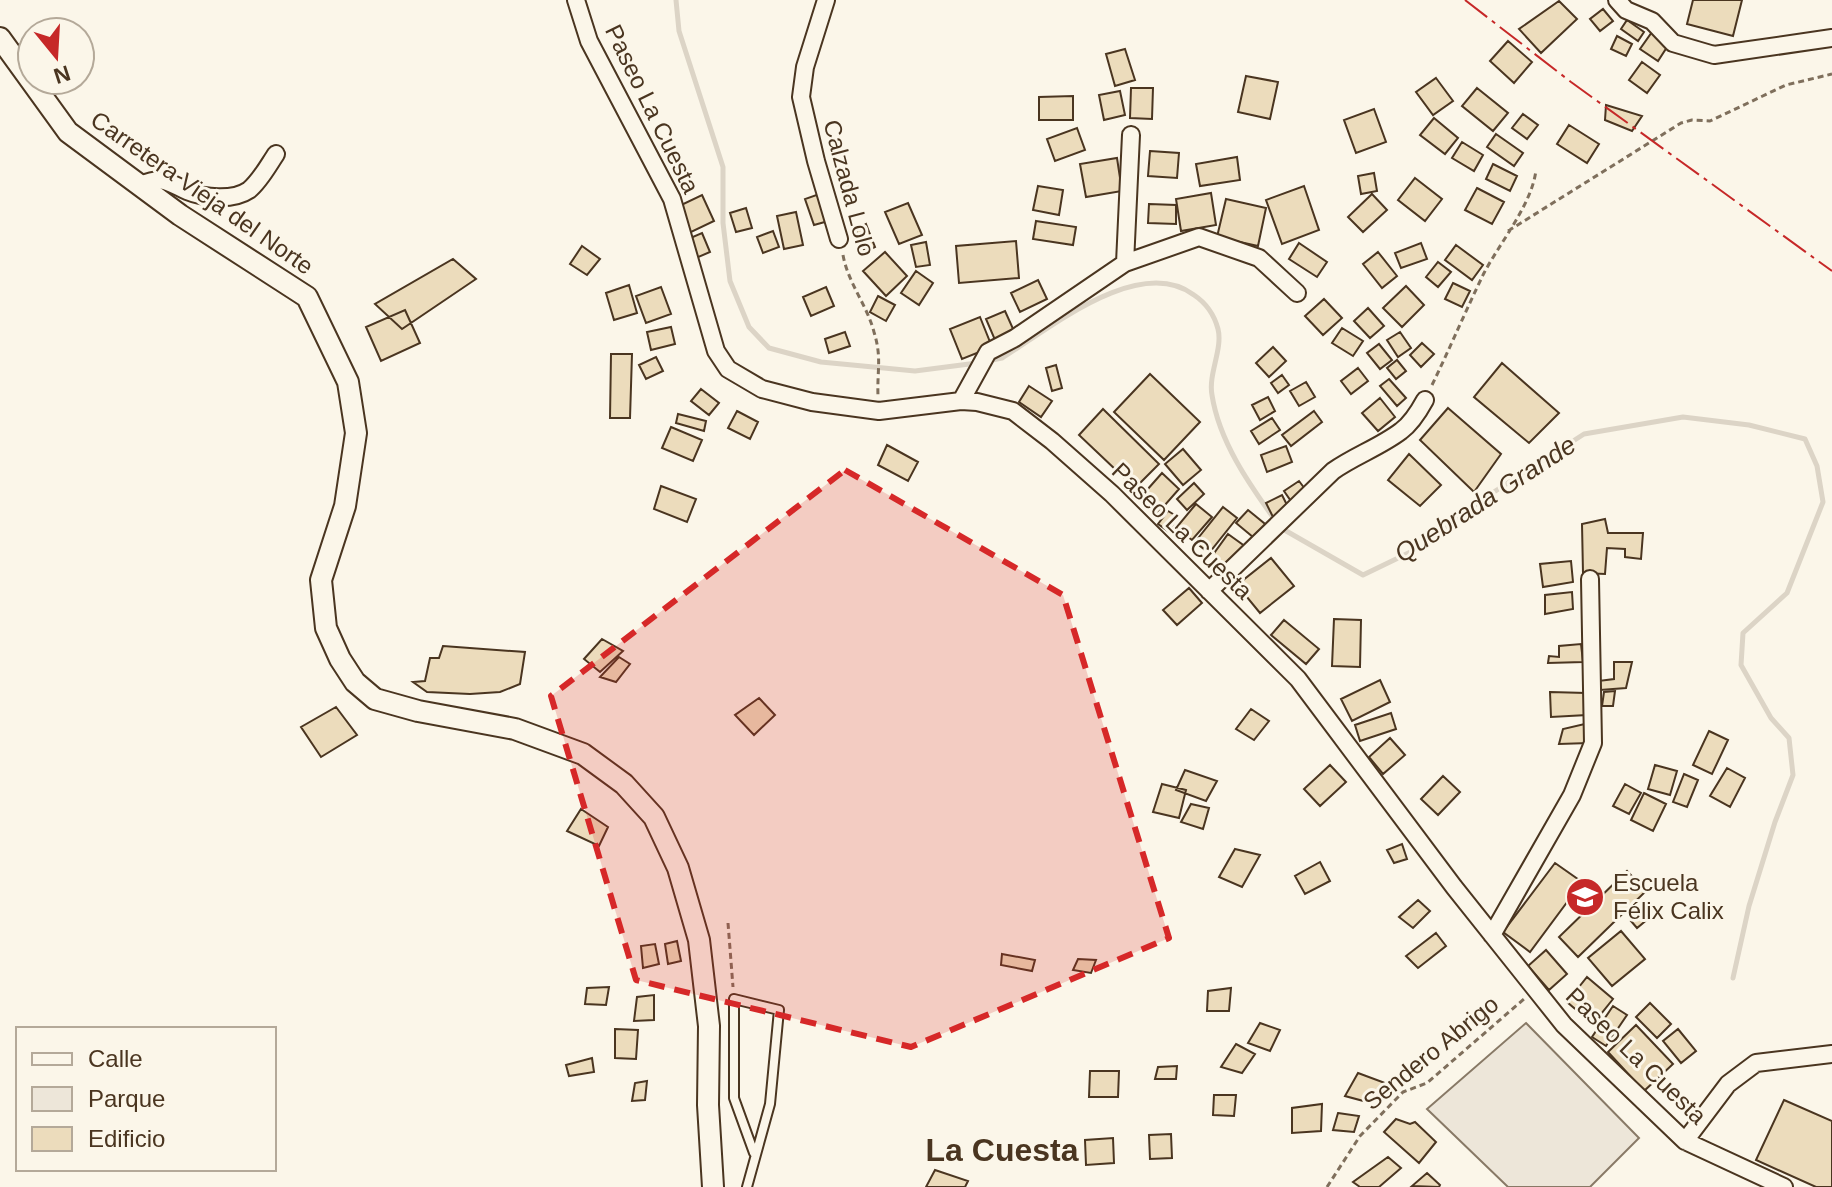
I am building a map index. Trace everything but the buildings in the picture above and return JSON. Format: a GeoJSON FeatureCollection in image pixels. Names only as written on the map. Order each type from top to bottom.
{"type":"FeatureCollection","features":[{"type":"Feature","properties":{"kind":"street","name":"Paseo La Cuesta"},"geometry":{"type":"LineString","coordinates":[[576,0],[589,41],[672,199],[716,351],[728,369],[762,389],[812,402],[879,411],[961,401],[977,402],[1013,411],[1052,441],[1112,494],[1298,679],[1564,1025],[1685,1141],[1784,1187]]}},
{"type":"Feature","properties":{"kind":"street","name":"Calzada Lolo"},"geometry":{"type":"LineString","coordinates":[[826,0],[816,24],[801,97],[839,239]]}},
{"type":"Feature","properties":{"kind":"street"},"geometry":{"type":"LineString","coordinates":[[1617,0],[1626,10],[1652,21],[1673,43],[1714,55],[1832,38]]}},
{"type":"Feature","properties":{"kind":"street","name":"Carretera Vieja del Norte"},"geometry":{"type":"LineString","coordinates":[[0,38],[68,132],[180,215],[307,297],[348,382],[356,433],[345,506],[321,580],[326,628],[355,682],[375,699],[418,711],[515,729],[583,754],[624,784],[654,817],[678,868],[699,940],[709,1026],[708,1105],[713,1187]]}},
{"type":"Feature","properties":{"kind":"street"},"geometry":{"type":"LineString","coordinates":[[1125,263],[1131,135]]}},
{"type":"Feature","properties":{"kind":"street"},"geometry":{"type":"LineString","coordinates":[[140,185],[156,179],[171,182],[195,194],[226,197],[248,190],[276,154]]}},
{"type":"Feature","properties":{"kind":"street"},"geometry":{"type":"LineString","coordinates":[[961,401],[988,352],[1015,338],[1125,263],[1199,237],[1259,258],[1297,293]]}},
{"type":"Feature","properties":{"kind":"street"},"geometry":{"type":"LineString","coordinates":[[1209,591],[1333,471],[1355,455],[1402,431],[1425,400]]}},
{"type":"Feature","properties":{"kind":"street"},"geometry":{"type":"LineString","coordinates":[[1492,935],[1572,795],[1593,743],[1590,579]]}},
{"type":"Feature","properties":{"kind":"street"},"geometry":{"type":"LineString","coordinates":[[1685,1141],[1728,1084],[1756,1063],[1832,1054]]}},
{"type":"Feature","properties":{"kind":"lane"},"geometry":{"type":"LineString","coordinates":[[747,1187],[770,1104],[779,1010],[734,999],[734,1098],[754,1153]]}},
{"type":"Feature","properties":{"kind":"path"},"geometry":{"type":"LineString","coordinates":[[1508,231],[1681,123],[1710,121],[1786,85],[1832,74]]}},
{"type":"Feature","properties":{"kind":"path"},"geometry":{"type":"LineString","coordinates":[[1425,400],[1484,274],[1528,200],[1536,170]]}},
{"type":"Feature","properties":{"kind":"path","name":"Calzada Lolo"},"geometry":{"type":"LineString","coordinates":[[839,239],[845,268],[873,328],[880,363],[877,385]]}},
{"type":"Feature","properties":{"kind":"path"},"geometry":{"type":"LineString","coordinates":[[728,923],[734,999]]}},
{"type":"Feature","properties":{"kind":"path","name":"Sendero Abrigo"},"geometry":{"type":"LineString","coordinates":[[1327,1187],[1360,1136],[1403,1092],[1427,1083],[1535,989]]}},
{"type":"Feature","properties":{"kind":"highlighted area"},"geometry":{"type":"Polygon","coordinates":[[[845,470],[1063,595],[1169,938],[911,1047],[636,980],[551,696],[845,470]]]}},
{"type":"Feature","properties":{"kind":"green space"},"geometry":{"type":"Polygon","coordinates":[[[1526,1023],[1639,1138],[1590,1187],[1508,1187],[1427,1109],[1526,1023]]]}},
{"type":"Feature","properties":{"kind":"waterway","name":"Quebrada Grande"},"geometry":{"type":"LineString","coordinates":[[676,0],[679,31],[723,167],[723,223],[730,281],[749,327],[769,348],[821,362],[915,371],[977,363]]}},
{"type":"Feature","properties":{"kind":"waterway","name":"Quebrada Grande"},"geometry":{"type":"LineString","coordinates":[[987,361],[1002,358],[1069,315],[1121,289],[1147,283],[1172,285],[1194,295],[1209,309],[1218,329],[1219,345],[1211,387],[1221,429],[1245,477],[1275,520]]}},
{"type":"Feature","properties":{"kind":"waterway","name":"Quebrada Grande"},"geometry":{"type":"LineString","coordinates":[[1281,528],[1363,575],[1425,545],[1483,499],[1584,434],[1683,417],[1749,425],[1805,439],[1817,466],[1823,502],[1787,593],[1743,633],[1741,665],[1771,718],[1789,738],[1793,775],[1749,906],[1733,978]]}},
{"type":"Feature","properties":{"kind":"power"},"geometry":{"type":"LineString","coordinates":[[1465,0],[1571,82],[1832,271]]}},
{"type":"Feature","properties":{"kind":"place","name":"Escuela Félix Calix"},"geometry":{"type":"Point","coordinates":[1585,897]}},
{"type":"Feature","properties":{"kind":"district","name":"La Cuesta"},"geometry":{"type":"Point","coordinates":[1002,1150]}}]}
